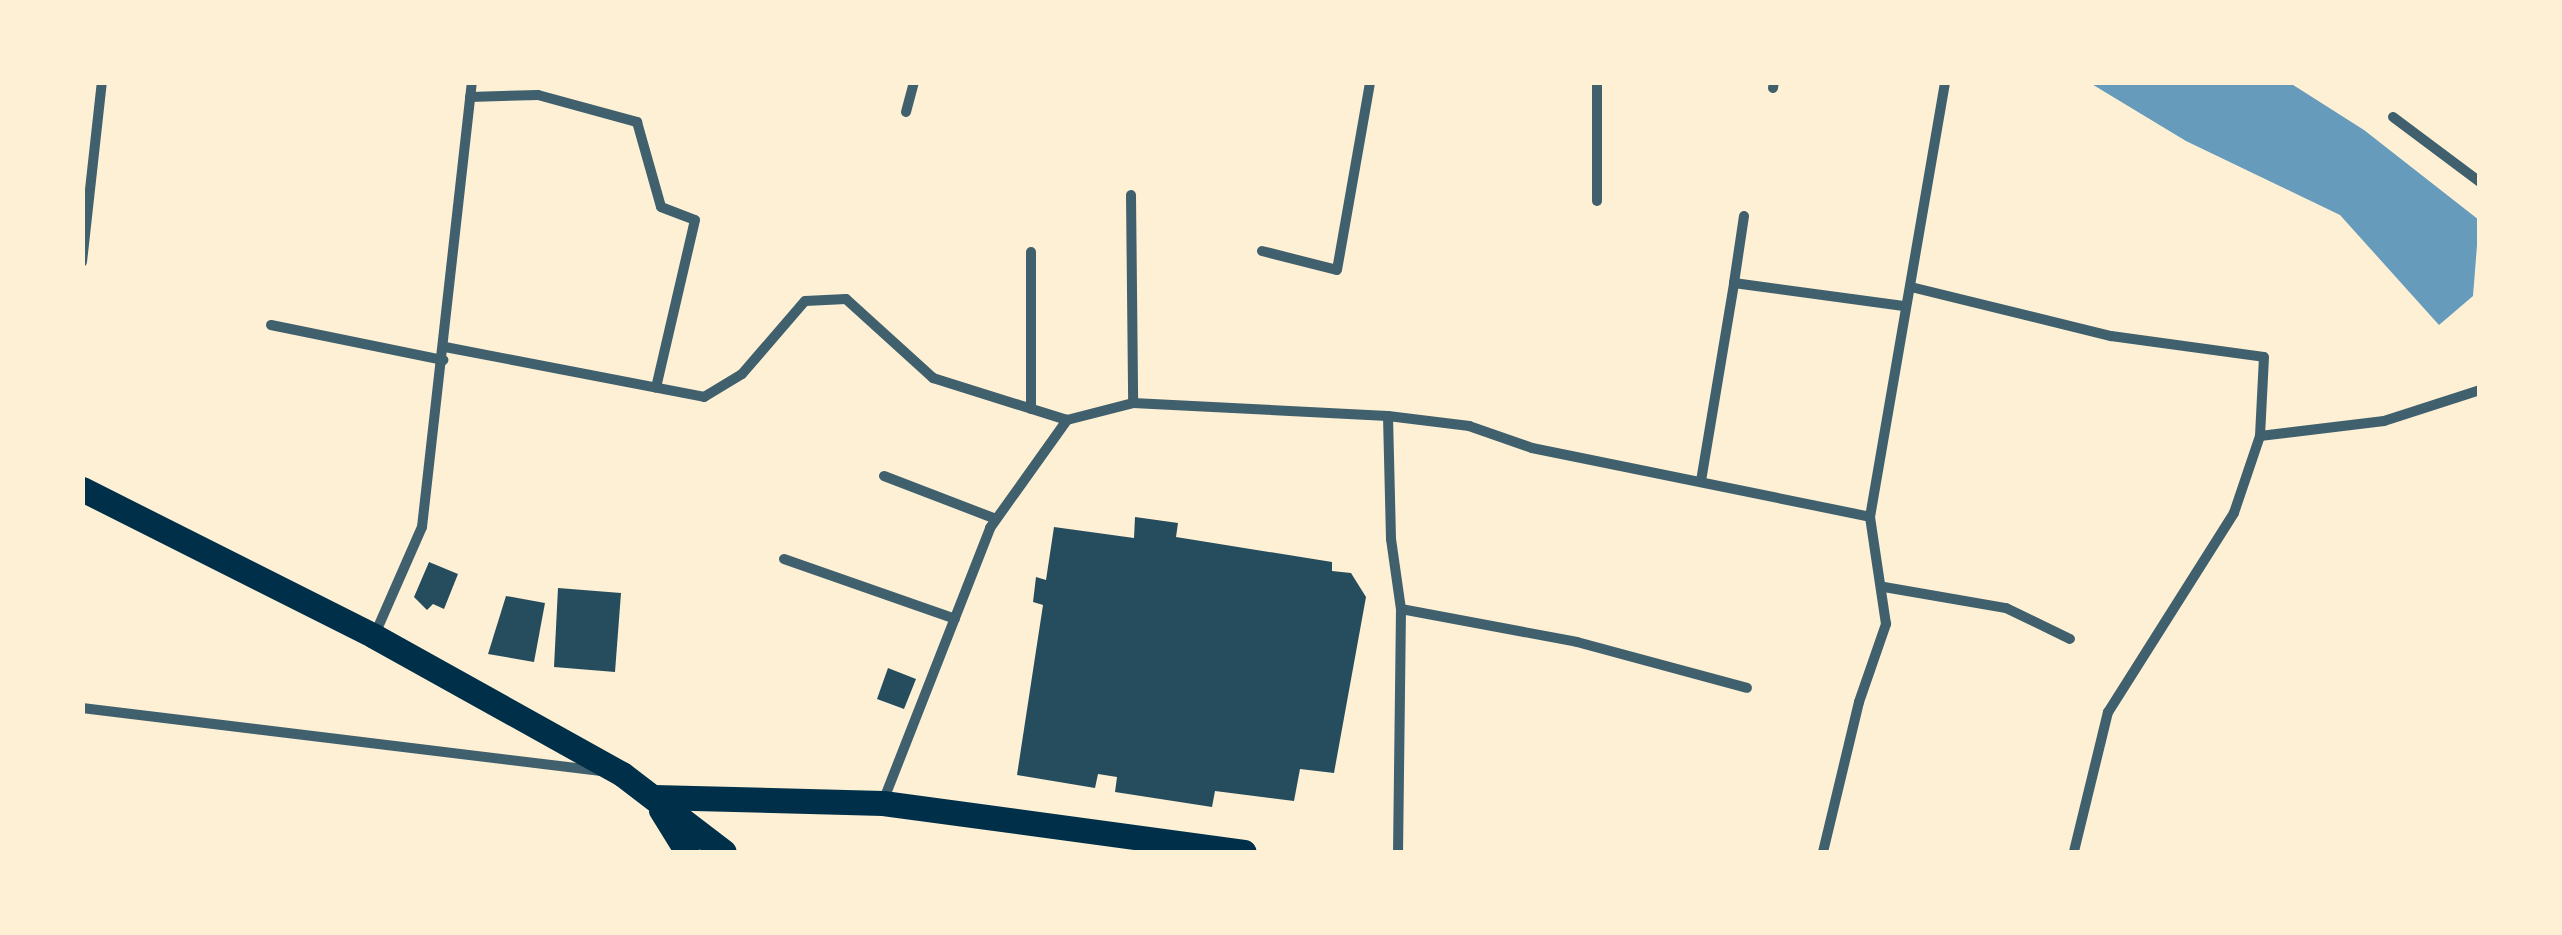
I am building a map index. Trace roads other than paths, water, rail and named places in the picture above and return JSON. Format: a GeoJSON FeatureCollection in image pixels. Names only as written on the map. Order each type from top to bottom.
{"type":"FeatureCollection","features":[{"type":"Feature","properties":{"kind":"main road"},"geometry":{"type":"LineString","coordinates":[[82,488],[374,636],[622,774],[724,852]]}},
{"type":"Feature","properties":{"kind":"main road"},"geometry":{"type":"LineString","coordinates":[[654,797],[883,803],[1244,852]]}},
{"type":"Feature","properties":{"kind":"main road"},"geometry":{"type":"LineString","coordinates":[[654,797],[686,852]]}},
{"type":"Feature","properties":{"kind":"street"},"geometry":{"type":"LineString","coordinates":[[82,262],[102,82]]}},
{"type":"Feature","properties":{"kind":"street"},"geometry":{"type":"LineString","coordinates":[[374,636],[422,527],[472,82]]}},
{"type":"Feature","properties":{"kind":"street"},"geometry":{"type":"LineString","coordinates":[[906,112],[914,82]]}},
{"type":"Feature","properties":{"kind":"street"},"geometry":{"type":"LineString","coordinates":[[1262,251],[1338,270],[1370,82]]}},
{"type":"Feature","properties":{"kind":"street"},"geometry":{"type":"LineString","coordinates":[[1597,82],[1597,201]]}},
{"type":"Feature","properties":{"kind":"street"},"geometry":{"type":"LineString","coordinates":[[1822,852],[1859,702],[1886,624],[1884,586],[1870,517],[1945,82]]}},
{"type":"Feature","properties":{"kind":"street"},"geometry":{"type":"LineString","coordinates":[[470,97],[538,95],[638,122],[660,207],[696,220],[656,388]]}},
{"type":"Feature","properties":{"kind":"street"},"geometry":{"type":"LineString","coordinates":[[2393,118],[2480,182]]}},
{"type":"Feature","properties":{"kind":"street"},"geometry":{"type":"LineString","coordinates":[[1131,195],[1133,403]]}},
{"type":"Feature","properties":{"kind":"street"},"geometry":{"type":"LineString","coordinates":[[1701,481],[1744,216]]}},
{"type":"Feature","properties":{"kind":"street"},"geometry":{"type":"LineString","coordinates":[[1031,252],[1031,408]]}},
{"type":"Feature","properties":{"kind":"street"},"geometry":{"type":"LineString","coordinates":[[1734,284],[1905,306]]}},
{"type":"Feature","properties":{"kind":"street"},"geometry":{"type":"LineString","coordinates":[[1911,287],[2110,336],[2264,356],[2260,436],[2234,514],[2108,712],[2074,852]]}},
{"type":"Feature","properties":{"kind":"street"},"geometry":{"type":"LineString","coordinates":[[445,347],[704,398],[742,374],[804,301],[846,299],[933,378],[1067,420],[1133,403],[1388,416],[1469,426],[1532,448],[1870,517]]}},
{"type":"Feature","properties":{"kind":"street"},"geometry":{"type":"LineString","coordinates":[[271,325],[443,360]]}},
{"type":"Feature","properties":{"kind":"street"},"geometry":{"type":"LineString","coordinates":[[2260,436],[2384,421],[2480,390]]}},
{"type":"Feature","properties":{"kind":"street"},"geometry":{"type":"LineString","coordinates":[[1388,416],[1391,540],[1402,609],[1398,852]]}},
{"type":"Feature","properties":{"kind":"street"},"geometry":{"type":"LineString","coordinates":[[883,803],[996,519],[1067,420]]}},
{"type":"Feature","properties":{"kind":"street"},"geometry":{"type":"LineString","coordinates":[[884,476],[996,519]]}},
{"type":"Feature","properties":{"kind":"street"},"geometry":{"type":"LineString","coordinates":[[784,560],[955,619]]}},
{"type":"Feature","properties":{"kind":"street"},"geometry":{"type":"LineString","coordinates":[[1884,586],[2006,608],[2070,639]]}},
{"type":"Feature","properties":{"kind":"street"},"geometry":{"type":"LineString","coordinates":[[1402,609],[1578,642],[1747,688]]}},
{"type":"Feature","properties":{"kind":"street"},"geometry":{"type":"LineString","coordinates":[[82,708],[622,774]]}},
{"type":"Feature","properties":{"kind":"water"},"geometry":{"type":"Polygon","coordinates":[[[2090,83],[2290,83],[2364,130],[2479,220],[2473,296],[2439,325],[2340,215],[2186,141],[2090,83]]]}}]}
